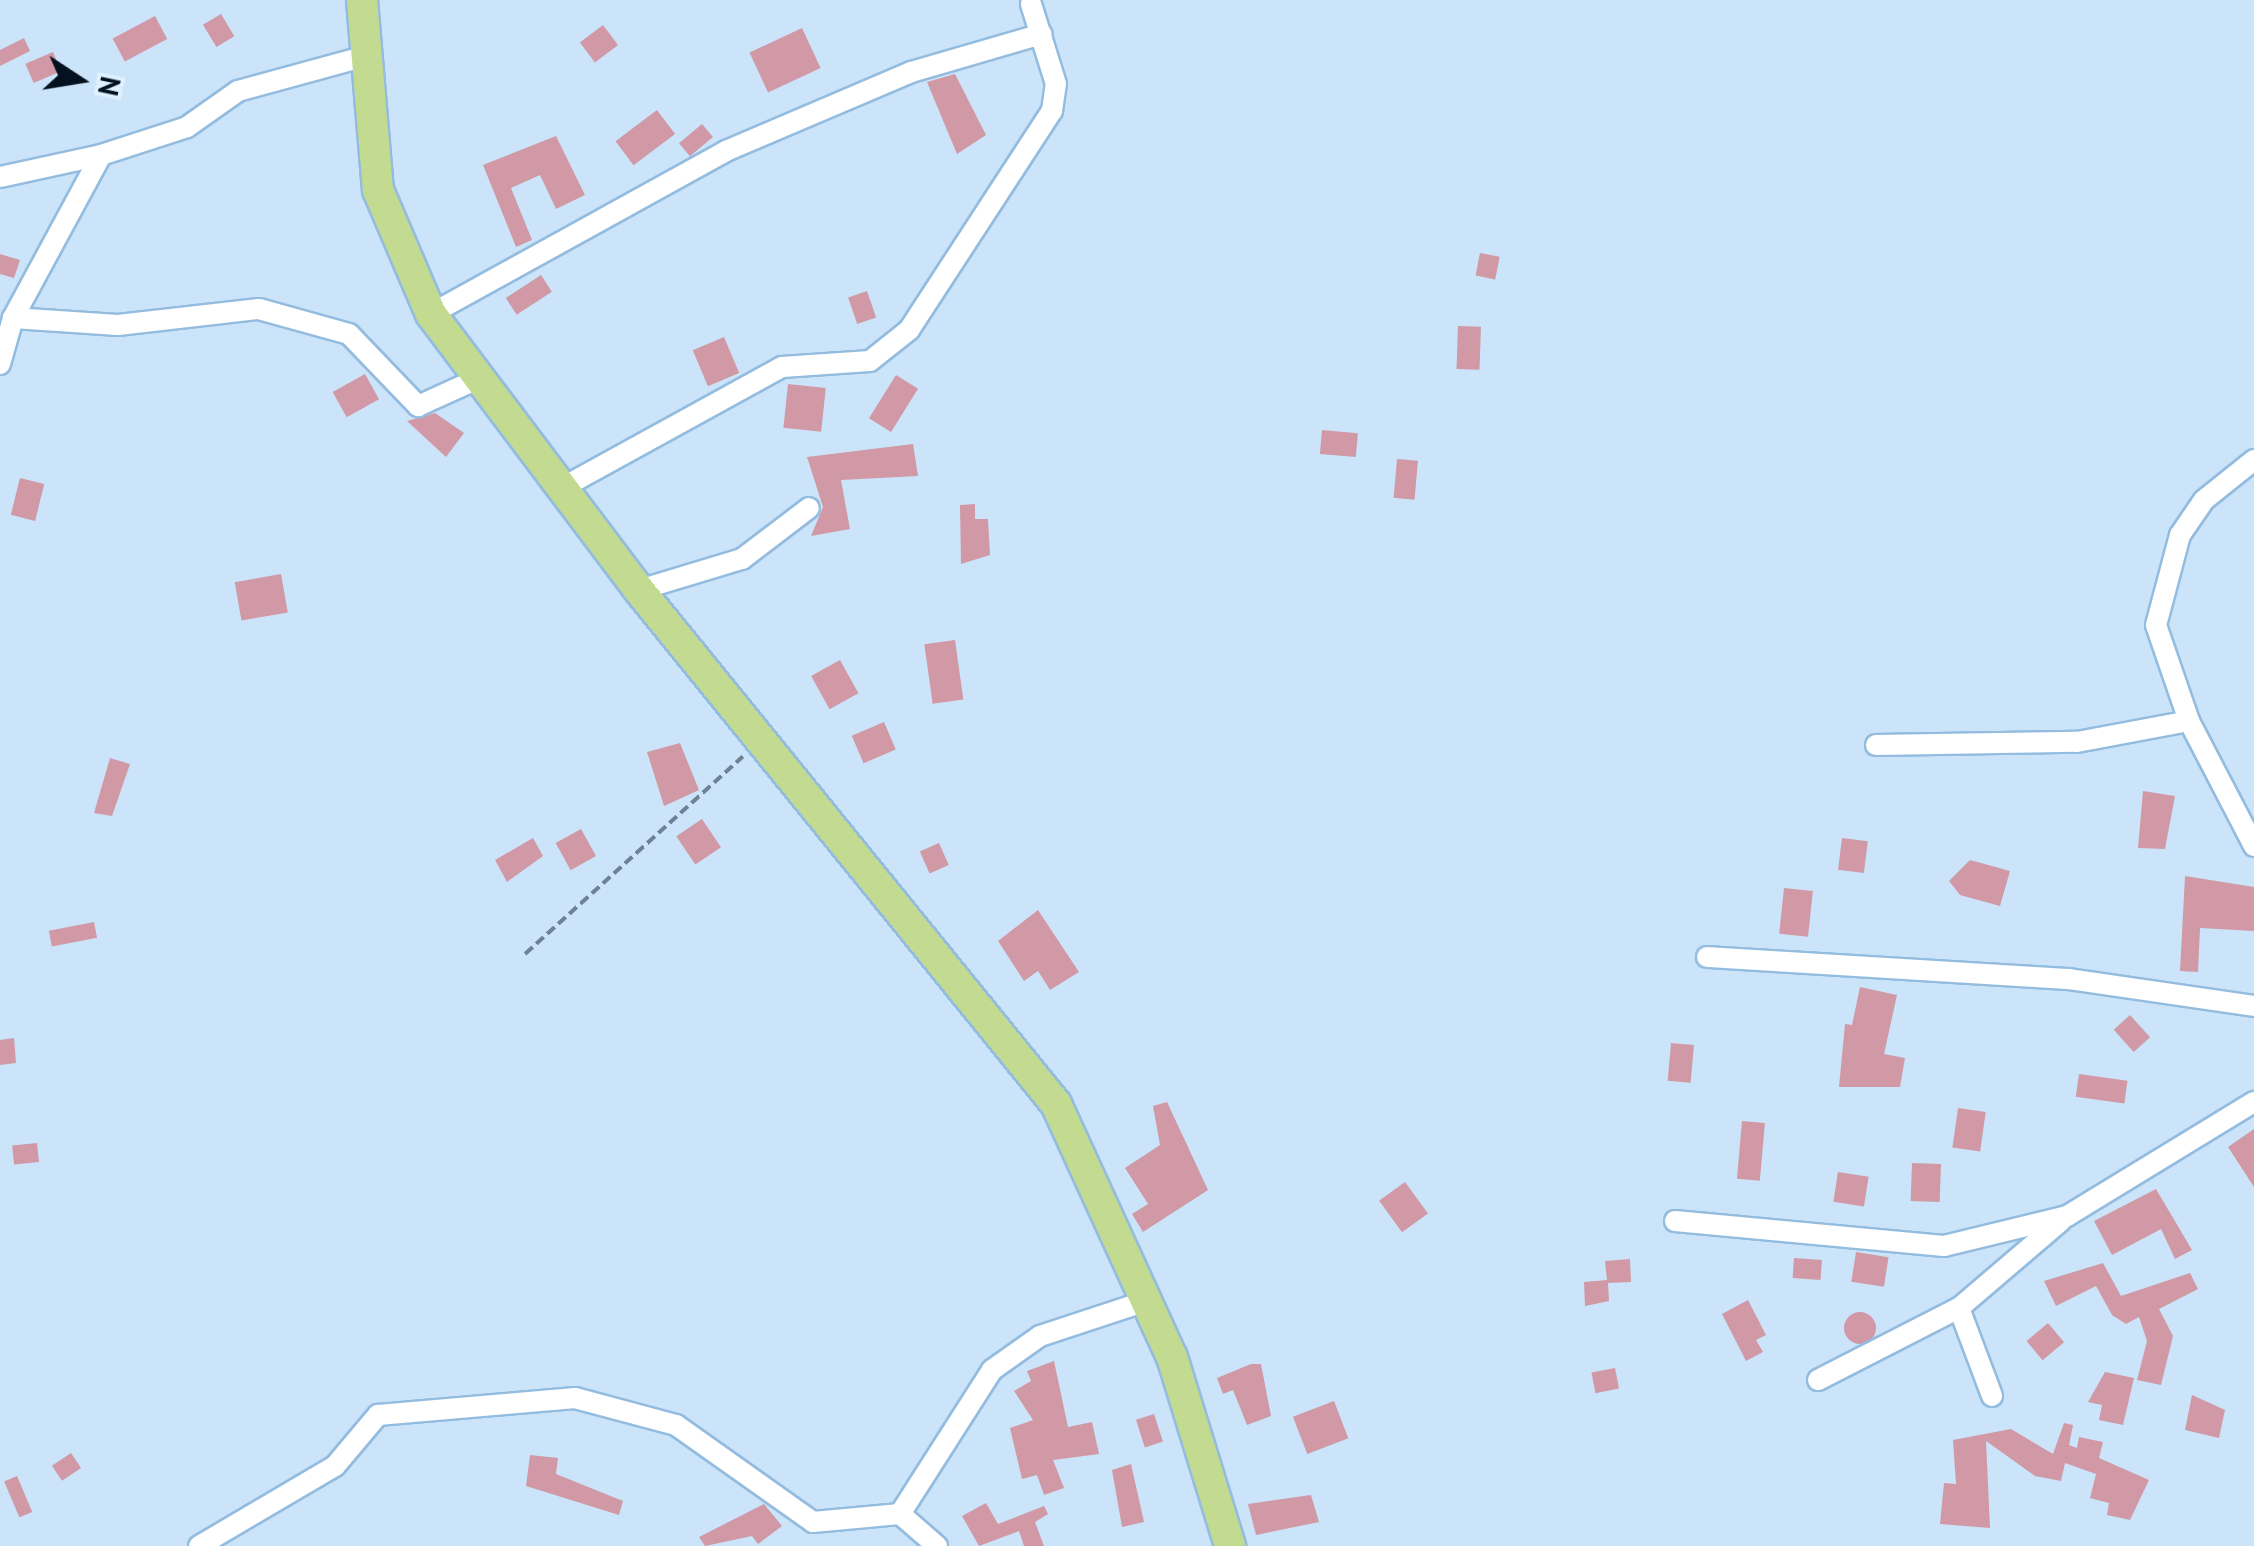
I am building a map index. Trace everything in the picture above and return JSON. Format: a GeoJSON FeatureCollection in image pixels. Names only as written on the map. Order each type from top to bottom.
{"type":"FeatureCollection","features":[{"type":"Feature","properties":{"kind":"main road"},"geometry":{"type":"LineString","coordinates":[[362,0],[362,57],[378,190],[431,314],[473,380],[639,590],[1056,1104],[1149,1300],[1230,1546]]}},
{"type":"Feature","properties":{"kind":"street"},"geometry":{"type":"LineString","coordinates":[[560,489],[782,367],[870,361],[909,330],[1052,110],[1056,84],[1031,4]]}},
{"type":"Feature","properties":{"kind":"street"},"geometry":{"type":"LineString","coordinates":[[431,314],[726,150],[911,72],[1042,34]]}},
{"type":"Feature","properties":{"kind":"street"},"geometry":{"type":"LineString","coordinates":[[0,177],[100,156],[186,128],[238,91],[362,57]]}},
{"type":"Feature","properties":{"kind":"street"},"geometry":{"type":"LineString","coordinates":[[0,364],[13,318],[100,156]]}},
{"type":"Feature","properties":{"kind":"street"},"geometry":{"type":"LineString","coordinates":[[13,318],[118,325],[259,309],[348,334],[418,406],[473,380]]}},
{"type":"Feature","properties":{"kind":"street"},"geometry":{"type":"LineString","coordinates":[[2254,460],[2204,500],[2180,535],[2156,625],[2189,720],[2254,846]]}},
{"type":"Feature","properties":{"kind":"street"},"geometry":{"type":"LineString","coordinates":[[639,590],[742,559],[809,508]]}},
{"type":"Feature","properties":{"kind":"street"},"geometry":{"type":"LineString","coordinates":[[1876,745],[2078,742],[2189,720]]}},
{"type":"Feature","properties":{"kind":"street"},"geometry":{"type":"LineString","coordinates":[[1707,957],[2069,980],[2254,1006]]}},
{"type":"Feature","properties":{"kind":"street"},"geometry":{"type":"LineString","coordinates":[[1818,1380],[1960,1308],[2067,1216],[2254,1102]]}},
{"type":"Feature","properties":{"kind":"street"},"geometry":{"type":"LineString","coordinates":[[1674,1221],[1944,1246],[2067,1216]]}},
{"type":"Feature","properties":{"kind":"street"},"geometry":{"type":"LineString","coordinates":[[900,1514],[992,1370],[1040,1336],[1149,1300]]}},
{"type":"Feature","properties":{"kind":"street"},"geometry":{"type":"LineString","coordinates":[[1960,1308],[1992,1396]]}},
{"type":"Feature","properties":{"kind":"street"},"geometry":{"type":"LineString","coordinates":[[199,1546],[335,1466],[378,1415],[575,1398],[676,1425],[812,1522],[900,1514],[937,1546]]}},
{"type":"Feature","properties":{"kind":"path"},"geometry":{"type":"LineString","coordinates":[[525,954],[688,797],[762,740]]}},
{"type":"Feature","properties":{"kind":"building"},"geometry":{"type":"Polygon","coordinates":[[[221,14],[234,36],[216,47],[203,25],[221,14]]]}},
{"type":"Feature","properties":{"kind":"building"},"geometry":{"type":"Polygon","coordinates":[[[155,16],[167,39],[125,61],[113,39],[155,16]]]}},
{"type":"Feature","properties":{"kind":"building"},"geometry":{"type":"Polygon","coordinates":[[[603,25],[618,45],[595,62],[580,42],[603,25]]]}},
{"type":"Feature","properties":{"kind":"building"},"geometry":{"type":"Polygon","coordinates":[[[802,28],[821,68],[768,92],[749,53],[802,28]]]}},
{"type":"Feature","properties":{"kind":"building"},"geometry":{"type":"Polygon","coordinates":[[[24,38],[30,51],[0,66],[0,50],[24,38]]]}},
{"type":"Feature","properties":{"kind":"building"},"geometry":{"type":"Polygon","coordinates":[[[53,52],[61,71],[34,83],[25,64],[53,52]]]}},
{"type":"Feature","properties":{"kind":"building"},"geometry":{"type":"Polygon","coordinates":[[[955,74],[986,135],[957,154],[927,82],[955,74]]]}},
{"type":"Feature","properties":{"kind":"building"},"geometry":{"type":"Polygon","coordinates":[[[657,110],[675,134],[634,165],[615,141],[657,110]]]}},
{"type":"Feature","properties":{"kind":"building"},"geometry":{"type":"Polygon","coordinates":[[[702,124],[713,137],[690,156],[679,143],[702,124]]]}},
{"type":"Feature","properties":{"kind":"building"},"geometry":{"type":"Polygon","coordinates":[[[556,136],[585,195],[556,209],[540,175],[511,188],[532,240],[516,247],[483,165],[556,136]]]}},
{"type":"Feature","properties":{"kind":"building"},"geometry":{"type":"Polygon","coordinates":[[[1480,253],[1500,257],[1495,279],[1476,276],[1480,253]]]}},
{"type":"Feature","properties":{"kind":"building"},"geometry":{"type":"Polygon","coordinates":[[[0,254],[20,260],[14,278],[0,274],[0,254]]]}},
{"type":"Feature","properties":{"kind":"building"},"geometry":{"type":"Polygon","coordinates":[[[541,275],[552,292],[517,315],[506,298],[541,275]]]}},
{"type":"Feature","properties":{"kind":"building"},"geometry":{"type":"Polygon","coordinates":[[[867,291],[876,317],[857,324],[848,298],[867,291]]]}},
{"type":"Feature","properties":{"kind":"building"},"geometry":{"type":"Polygon","coordinates":[[[1458,326],[1481,327],[1479,370],[1456,369],[1458,326]]]}},
{"type":"Feature","properties":{"kind":"building"},"geometry":{"type":"Polygon","coordinates":[[[724,337],[739,373],[708,386],[693,350],[724,337]]]}},
{"type":"Feature","properties":{"kind":"building"},"geometry":{"type":"Polygon","coordinates":[[[365,374],[379,399],[347,417],[333,392],[365,374]]]}},
{"type":"Feature","properties":{"kind":"building"},"geometry":{"type":"Polygon","coordinates":[[[896,375],[918,389],[891,432],[869,418],[896,375]]]}},
{"type":"Feature","properties":{"kind":"building"},"geometry":{"type":"Polygon","coordinates":[[[788,384],[826,388],[821,432],[783,428],[788,384]]]}},
{"type":"Feature","properties":{"kind":"building"},"geometry":{"type":"Polygon","coordinates":[[[435,413],[464,433],[446,457],[407,421],[435,413]]]}},
{"type":"Feature","properties":{"kind":"building"},"geometry":{"type":"Polygon","coordinates":[[[1322,430],[1358,433],[1356,457],[1320,454],[1322,430]]]}},
{"type":"Feature","properties":{"kind":"building"},"geometry":{"type":"Polygon","coordinates":[[[913,444],[918,476],[841,480],[850,529],[811,536],[823,507],[807,457],[913,444]]]}},
{"type":"Feature","properties":{"kind":"building"},"geometry":{"type":"Polygon","coordinates":[[[1397,459],[1418,461],[1415,500],[1394,498],[1397,459]]]}},
{"type":"Feature","properties":{"kind":"building"},"geometry":{"type":"Polygon","coordinates":[[[20,478],[44,484],[35,521],[11,515],[20,478]]]}},
{"type":"Feature","properties":{"kind":"building"},"geometry":{"type":"Polygon","coordinates":[[[975,504],[975,519],[988,519],[990,555],[961,564],[960,505],[975,504]]]}},
{"type":"Feature","properties":{"kind":"building"},"geometry":{"type":"Polygon","coordinates":[[[281,574],[288,612],[241,621],[235,582],[281,574]]]}},
{"type":"Feature","properties":{"kind":"building"},"geometry":{"type":"Polygon","coordinates":[[[955,640],[963,699],[933,704],[924,644],[955,640]]]}},
{"type":"Feature","properties":{"kind":"building"},"geometry":{"type":"Polygon","coordinates":[[[840,660],[858,693],[830,709],[811,676],[840,660]]]}},
{"type":"Feature","properties":{"kind":"building"},"geometry":{"type":"Polygon","coordinates":[[[884,722],[896,750],[864,763],[852,736],[884,722]]]}},
{"type":"Feature","properties":{"kind":"building"},"geometry":{"type":"Polygon","coordinates":[[[680,743],[699,790],[664,806],[647,752],[680,743]]]}},
{"type":"Feature","properties":{"kind":"building"},"geometry":{"type":"Polygon","coordinates":[[[110,758],[130,764],[112,816],[94,813],[110,758]]]}},
{"type":"Feature","properties":{"kind":"building"},"geometry":{"type":"Polygon","coordinates":[[[2143,791],[2175,796],[2165,849],[2138,848],[2143,791]]]}},
{"type":"Feature","properties":{"kind":"building"},"geometry":{"type":"Polygon","coordinates":[[[702,819],[721,847],[695,865],[676,836],[702,819]]]}},
{"type":"Feature","properties":{"kind":"building"},"geometry":{"type":"Polygon","coordinates":[[[581,829],[596,856],[571,870],[556,843],[581,829]]]}},
{"type":"Feature","properties":{"kind":"building"},"geometry":{"type":"Polygon","coordinates":[[[533,838],[543,856],[507,882],[495,860],[533,838]]]}},
{"type":"Feature","properties":{"kind":"building"},"geometry":{"type":"Polygon","coordinates":[[[1842,838],[1868,841],[1864,873],[1838,870],[1842,838]]]}},
{"type":"Feature","properties":{"kind":"building"},"geometry":{"type":"Polygon","coordinates":[[[939,843],[949,865],[930,873],[920,852],[939,843]]]}},
{"type":"Feature","properties":{"kind":"building"},"geometry":{"type":"Polygon","coordinates":[[[1970,860],[2010,871],[2000,906],[1960,895],[1949,881],[1970,860]]]}},
{"type":"Feature","properties":{"kind":"building"},"geometry":{"type":"Polygon","coordinates":[[[2185,876],[2254,887],[2254,931],[2200,928],[2198,972],[2180,971],[2185,876]]]}},
{"type":"Feature","properties":{"kind":"building"},"geometry":{"type":"Polygon","coordinates":[[[1784,888],[1813,891],[1808,937],[1779,934],[1784,888]]]}},
{"type":"Feature","properties":{"kind":"building"},"geometry":{"type":"Polygon","coordinates":[[[1038,910],[1079,972],[1050,990],[1038,971],[1024,981],[998,941],[1038,910]]]}},
{"type":"Feature","properties":{"kind":"building"},"geometry":{"type":"Polygon","coordinates":[[[94,922],[97,938],[52,946],[49,931],[94,922]]]}},
{"type":"Feature","properties":{"kind":"building"},"geometry":{"type":"Polygon","coordinates":[[[1860,987],[1897,995],[1884,1054],[1905,1058],[1900,1087],[1839,1087],[1845,1024],[1852,1025],[1860,987]]]}},
{"type":"Feature","properties":{"kind":"building"},"geometry":{"type":"Polygon","coordinates":[[[2130,1015],[2150,1037],[2134,1052],[2114,1030],[2130,1015]]]}},
{"type":"Feature","properties":{"kind":"building"},"geometry":{"type":"Polygon","coordinates":[[[14,1038],[16,1063],[0,1065],[0,1040],[14,1038]]]}},
{"type":"Feature","properties":{"kind":"building"},"geometry":{"type":"Polygon","coordinates":[[[1671,1043],[1694,1045],[1691,1083],[1668,1081],[1671,1043]]]}},
{"type":"Feature","properties":{"kind":"building"},"geometry":{"type":"Polygon","coordinates":[[[2079,1074],[2128,1081],[2124,1104],[2076,1097],[2079,1074]]]}},
{"type":"Feature","properties":{"kind":"building"},"geometry":{"type":"Polygon","coordinates":[[[1167,1102],[1208,1190],[1143,1232],[1132,1214],[1148,1204],[1125,1168],[1160,1145],[1153,1106],[1167,1102]]]}},
{"type":"Feature","properties":{"kind":"building"},"geometry":{"type":"Polygon","coordinates":[[[1958,1108],[1986,1112],[1980,1152],[1952,1148],[1958,1108]]]}},
{"type":"Feature","properties":{"kind":"building"},"geometry":{"type":"Polygon","coordinates":[[[1742,1121],[1765,1123],[1760,1181],[1737,1179],[1742,1121]]]}},
{"type":"Feature","properties":{"kind":"building"},"geometry":{"type":"Polygon","coordinates":[[[2254,1129],[2254,1187],[2228,1147],[2254,1129]]]}},
{"type":"Feature","properties":{"kind":"building"},"geometry":{"type":"Polygon","coordinates":[[[37,1143],[39,1162],[14,1165],[12,1146],[37,1143]]]}},
{"type":"Feature","properties":{"kind":"building"},"geometry":{"type":"Polygon","coordinates":[[[1912,1163],[1941,1164],[1940,1202],[1911,1201],[1912,1163]]]}},
{"type":"Feature","properties":{"kind":"building"},"geometry":{"type":"Polygon","coordinates":[[[1838,1172],[1869,1177],[1864,1206],[1833,1202],[1838,1172]]]}},
{"type":"Feature","properties":{"kind":"building"},"geometry":{"type":"Polygon","coordinates":[[[1405,1182],[1428,1214],[1402,1232],[1379,1201],[1405,1182]]]}},
{"type":"Feature","properties":{"kind":"building"},"geometry":{"type":"Polygon","coordinates":[[[2156,1189],[2192,1250],[2175,1259],[2161,1229],[2112,1255],[2094,1221],[2156,1189]]]}},
{"type":"Feature","properties":{"kind":"building"},"geometry":{"type":"Polygon","coordinates":[[[1856,1252],[1889,1257],[1884,1287],[1851,1282],[1856,1252]]]}},
{"type":"Feature","properties":{"kind":"building"},"geometry":{"type":"Polygon","coordinates":[[[1794,1258],[1822,1260],[1821,1280],[1793,1278],[1794,1258]]]}},
{"type":"Feature","properties":{"kind":"building"},"geometry":{"type":"Polygon","coordinates":[[[1630,1259],[1631,1282],[1608,1283],[1609,1301],[1585,1306],[1584,1282],[1607,1280],[1605,1261],[1630,1259]]]}},
{"type":"Feature","properties":{"kind":"building"},"geometry":{"type":"Polygon","coordinates":[[[2103,1263],[2121,1296],[2190,1273],[2198,1289],[2159,1309],[2173,1336],[2161,1385],[2137,1380],[2147,1341],[2139,1317],[2126,1324],[2112,1315],[2096,1286],[2056,1306],[2044,1281],[2103,1263]]]}},
{"type":"Feature","properties":{"kind":"building"},"geometry":{"type":"Polygon","coordinates":[[[1748,1300],[1766,1335],[1756,1340],[1763,1352],[1746,1361],[1722,1314],[1748,1300]]]}},
{"type":"Feature","properties":{"kind":"building"},"geometry":{"type":"Polygon","coordinates":[[[1860,1312],[1871,1317],[1876,1328],[1871,1339],[1860,1344],[1849,1339],[1844,1328],[1849,1317],[1860,1312]]]}},
{"type":"Feature","properties":{"kind":"building"},"geometry":{"type":"Polygon","coordinates":[[[2048,1323],[2064,1342],[2043,1360],[2027,1341],[2048,1323]]]}},
{"type":"Feature","properties":{"kind":"building"},"geometry":{"type":"Polygon","coordinates":[[[1054,1361],[1068,1427],[1092,1422],[1099,1454],[1053,1460],[1064,1488],[1044,1495],[1037,1475],[1022,1479],[1010,1428],[1033,1420],[1014,1391],[1031,1381],[1027,1371],[1054,1361]]]}},
{"type":"Feature","properties":{"kind":"building"},"geometry":{"type":"Polygon","coordinates":[[[1251,1364],[1261,1364],[1271,1416],[1247,1425],[1233,1390],[1223,1394],[1217,1378],[1251,1364]]]}},
{"type":"Feature","properties":{"kind":"building"},"geometry":{"type":"Polygon","coordinates":[[[1615,1368],[1619,1389],[1595,1393],[1591,1373],[1615,1368]]]}},
{"type":"Feature","properties":{"kind":"building"},"geometry":{"type":"Polygon","coordinates":[[[2105,1372],[2134,1378],[2123,1425],[2099,1420],[2102,1405],[2088,1402],[2105,1372]]]}},
{"type":"Feature","properties":{"kind":"building"},"geometry":{"type":"Polygon","coordinates":[[[2192,1395],[2225,1410],[2219,1438],[2185,1430],[2192,1395]]]}},
{"type":"Feature","properties":{"kind":"building"},"geometry":{"type":"Polygon","coordinates":[[[1334,1401],[1348,1438],[1307,1454],[1293,1417],[1334,1401]]]}},
{"type":"Feature","properties":{"kind":"building"},"geometry":{"type":"Polygon","coordinates":[[[1154,1414],[1163,1442],[1145,1447],[1136,1420],[1154,1414]]]}},
{"type":"Feature","properties":{"kind":"building"},"geometry":{"type":"Polygon","coordinates":[[[2064,1423],[2073,1425],[2069,1445],[2077,1448],[2079,1437],[2103,1442],[2099,1458],[2149,1480],[2130,1520],[2107,1515],[2109,1503],[2090,1498],[2096,1474],[2065,1463],[2061,1481],[2035,1476],[1986,1441],[1990,1528],[1940,1524],[1944,1483],[1956,1484],[1953,1440],[2011,1429],[2053,1454],[2064,1423]]]}},
{"type":"Feature","properties":{"kind":"building"},"geometry":{"type":"Polygon","coordinates":[[[71,1453],[81,1468],[62,1481],[52,1466],[71,1453]]]}},
{"type":"Feature","properties":{"kind":"building"},"geometry":{"type":"Polygon","coordinates":[[[530,1455],[558,1458],[556,1474],[623,1501],[619,1515],[526,1486],[530,1455]]]}},
{"type":"Feature","properties":{"kind":"building"},"geometry":{"type":"Polygon","coordinates":[[[1131,1464],[1144,1522],[1122,1527],[1112,1470],[1131,1464]]]}},
{"type":"Feature","properties":{"kind":"building"},"geometry":{"type":"Polygon","coordinates":[[[17,1476],[32,1512],[19,1517],[4,1481],[17,1476]]]}},
{"type":"Feature","properties":{"kind":"building"},"geometry":{"type":"Polygon","coordinates":[[[1311,1495],[1319,1522],[1256,1535],[1248,1504],[1311,1495]]]}},
{"type":"Feature","properties":{"kind":"building"},"geometry":{"type":"Polygon","coordinates":[[[986,1503],[998,1524],[1044,1506],[1048,1514],[1035,1522],[1044,1546],[1024,1546],[1019,1531],[979,1546],[962,1516],[986,1503]]]}},
{"type":"Feature","properties":{"kind":"building"},"geometry":{"type":"Polygon","coordinates":[[[764,1504],[782,1526],[758,1544],[752,1536],[705,1546],[699,1537],[764,1504]]]}}]}
